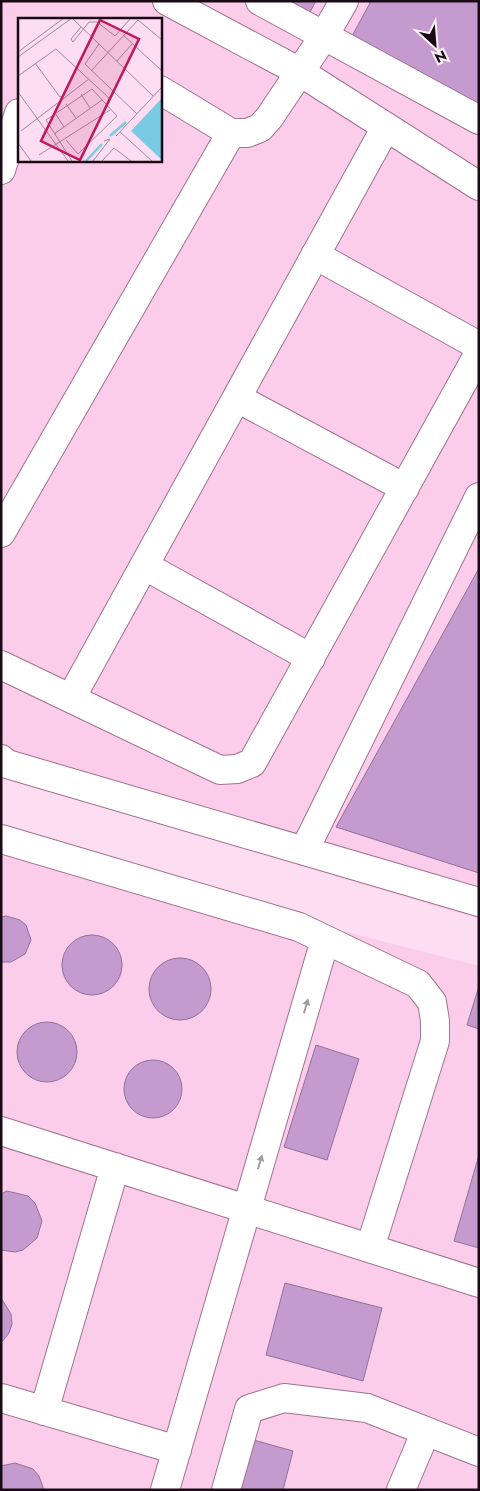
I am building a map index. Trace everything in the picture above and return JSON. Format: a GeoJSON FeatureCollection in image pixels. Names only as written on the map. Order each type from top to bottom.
{"type":"FeatureCollection","features":[{"type":"Feature","properties":{"kind":"lane"},"geometry":{"type":"LineString","coordinates":[[167,1],[300,72],[479,186]]}},
{"type":"Feature","properties":{"kind":"lane"},"geometry":{"type":"LineString","coordinates":[[260,1],[479,120]]}},
{"type":"Feature","properties":{"kind":"lane"},"geometry":{"type":"LineString","coordinates":[[161,91],[231,133],[247,133],[260,128],[324,36],[344,1]]}},
{"type":"Feature","properties":{"kind":"lane"},"geometry":{"type":"LineString","coordinates":[[1,170],[18,116]]}},
{"type":"Feature","properties":{"kind":"lane"},"geometry":{"type":"LineString","coordinates":[[71,698],[386,127]]}},
{"type":"Feature","properties":{"kind":"lane"},"geometry":{"type":"LineString","coordinates":[[1,533],[231,133]]}},
{"type":"Feature","properties":{"kind":"lane"},"geometry":{"type":"LineString","coordinates":[[315,255],[479,346]]}},
{"type":"Feature","properties":{"kind":"lane"},"geometry":{"type":"LineString","coordinates":[[1,665],[220,770],[237,769],[252,763],[260,752],[479,353]]}},
{"type":"Feature","properties":{"kind":"lane"},"geometry":{"type":"LineString","coordinates":[[237,398],[405,488]]}},
{"type":"Feature","properties":{"kind":"lane"},"geometry":{"type":"LineString","coordinates":[[304,851],[380,701],[479,497]]}},
{"type":"Feature","properties":{"kind":"lane"},"geometry":{"type":"LineString","coordinates":[[380,701],[406,676],[479,533]]}},
{"type":"Feature","properties":{"kind":"lane"},"geometry":{"type":"LineString","coordinates":[[145,566],[311,658]]}},
{"type":"Feature","properties":{"kind":"lane"},"geometry":{"type":"LineString","coordinates":[[1,759],[7,764],[479,902]]}},
{"type":"Feature","properties":{"kind":"lane"},"geometry":{"type":"LineString","coordinates":[[1,839],[298,927],[418,984],[432,1002],[436,1021],[435,1041],[370,1248]]}},
{"type":"Feature","properties":{"kind":"lane"},"geometry":{"type":"LineString","coordinates":[[165,1490],[325,940]]}},
{"type":"Feature","properties":{"kind":"lane"},"geometry":{"type":"LineString","coordinates":[[1,1131],[479,1283]]}},
{"type":"Feature","properties":{"kind":"lane"},"geometry":{"type":"LineString","coordinates":[[44,1411],[115,1167]]}},
{"type":"Feature","properties":{"kind":"lane"},"geometry":{"type":"LineString","coordinates":[[1,1398],[176,1450]]}},
{"type":"Feature","properties":{"kind":"lane"},"geometry":{"type":"LineString","coordinates":[[226,1490],[248,1409],[284,1398],[367,1408],[479,1452]]}},
{"type":"Feature","properties":{"kind":"lane"},"geometry":{"type":"LineString","coordinates":[[401,1490],[426,1430]]}},
{"type":"Feature","properties":{"kind":"shaded area"},"geometry":{"type":"Polygon","coordinates":[[[1,1],[479,1],[479,919],[1,777],[1,1]]]}},
{"type":"Feature","properties":{"kind":"shaded area"},"geometry":{"type":"Polygon","coordinates":[[[1,843],[479,966],[479,1490],[1,1490],[1,843]]]}},
{"type":"Feature","properties":{"kind":"building"},"geometry":{"type":"Polygon","coordinates":[[[290,1],[316,1],[310,12],[290,1]]]}},
{"type":"Feature","properties":{"kind":"building"},"geometry":{"type":"Polygon","coordinates":[[[371,1],[479,1],[479,105],[351,38],[371,1]]]}},
{"type":"Feature","properties":{"kind":"building"},"geometry":{"type":"Polygon","coordinates":[[[479,571],[479,873],[336,827],[479,571]]]}},
{"type":"Feature","properties":{"kind":"building"},"geometry":{"type":"Polygon","coordinates":[[[6,916],[20,920],[26,925],[31,940],[25,954],[11,962],[1,962],[1,917],[6,916]]]}},
{"type":"Feature","properties":{"kind":"building"},"geometry":{"type":"Polygon","coordinates":[[[92,935],[109,940],[117,948],[122,965],[117,982],[109,990],[92,995],[75,990],[67,982],[62,965],[67,948],[75,940],[92,935]]]}},
{"type":"Feature","properties":{"kind":"building"},"geometry":{"type":"Polygon","coordinates":[[[174,958],[186,958],[202,967],[209,977],[211,989],[209,1001],[202,1011],[186,1020],[174,1020],[163,1015],[154,1006],[149,995],[149,983],[154,972],[163,963],[174,958]]]}},
{"type":"Feature","properties":{"kind":"building"},"geometry":{"type":"Polygon","coordinates":[[[479,986],[479,1029],[467,1025],[479,986]]]}},
{"type":"Feature","properties":{"kind":"building"},"geometry":{"type":"Polygon","coordinates":[[[47,1022],[64,1027],[72,1035],[77,1052],[72,1069],[64,1077],[47,1082],[30,1077],[22,1069],[17,1052],[22,1035],[30,1027],[47,1022]]]}},
{"type":"Feature","properties":{"kind":"building"},"geometry":{"type":"Polygon","coordinates":[[[316,1045],[359,1059],[327,1160],[284,1147],[316,1045]]]}},
{"type":"Feature","properties":{"kind":"building"},"geometry":{"type":"Polygon","coordinates":[[[153,1060],[169,1065],[177,1073],[182,1089],[177,1105],[169,1113],[153,1118],[137,1113],[129,1105],[124,1089],[129,1073],[137,1065],[153,1060]]]}},
{"type":"Feature","properties":{"kind":"building"},"geometry":{"type":"Polygon","coordinates":[[[479,1155],[479,1248],[454,1241],[479,1155]]]}},
{"type":"Feature","properties":{"kind":"building"},"geometry":{"type":"Polygon","coordinates":[[[7,1191],[28,1196],[35,1203],[42,1221],[37,1238],[23,1250],[15,1252],[1,1250],[1,1194],[7,1191]]]}},
{"type":"Feature","properties":{"kind":"building"},"geometry":{"type":"Polygon","coordinates":[[[285,1283],[382,1308],[363,1381],[266,1355],[285,1283]]]}},
{"type":"Feature","properties":{"kind":"building"},"geometry":{"type":"Polygon","coordinates":[[[1,1298],[11,1314],[12,1324],[9,1333],[1,1343],[1,1298]]]}},
{"type":"Feature","properties":{"kind":"building"},"geometry":{"type":"Polygon","coordinates":[[[250,1439],[293,1451],[283,1490],[236,1490],[250,1439]]]}},
{"type":"Feature","properties":{"kind":"building"},"geometry":{"type":"Polygon","coordinates":[[[15,1463],[33,1469],[39,1476],[44,1490],[1,1490],[1,1466],[15,1463]]]}}]}
